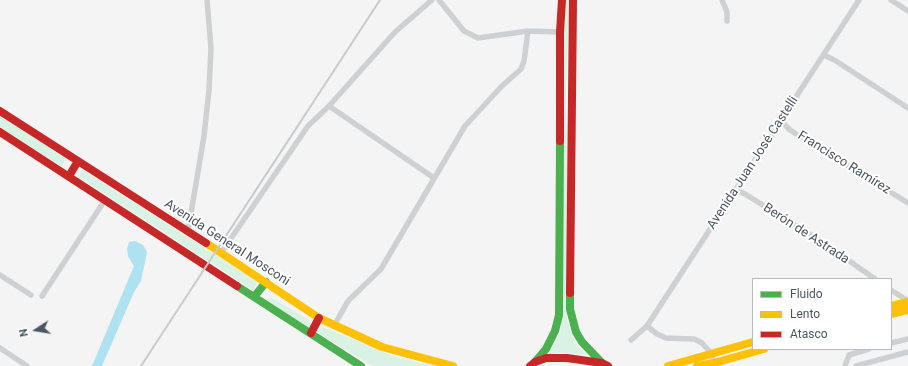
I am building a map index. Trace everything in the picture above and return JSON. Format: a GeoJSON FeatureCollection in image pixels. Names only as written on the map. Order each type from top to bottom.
{"type":"FeatureCollection","features":[{"type":"Feature","properties":{"kind":"main road"},"geometry":{"type":"LineString","coordinates":[[533,364],[546,349],[552,337],[559,315],[560,32],[562,0]]}},
{"type":"Feature","properties":{"kind":"main road"},"geometry":{"type":"LineString","coordinates":[[574,0],[571,104],[570,309],[576,332],[582,342],[605,364]]}},
{"type":"Feature","properties":{"kind":"main road","name":"Avenida General Mosconi"},"geometry":{"type":"LineString","coordinates":[[0,111],[181,228],[188,231],[319,318],[335,324],[382,347],[453,366]]}},
{"type":"Feature","properties":{"kind":"main road"},"geometry":{"type":"LineString","coordinates":[[1,135],[69,176],[361,366]]}},
{"type":"Feature","properties":{"kind":"main road"},"geometry":{"type":"LineString","coordinates":[[69,176],[78,161]]}},
{"type":"Feature","properties":{"kind":"main road"},"geometry":{"type":"LineString","coordinates":[[254,297],[266,282]]}},
{"type":"Feature","properties":{"kind":"main road"},"geometry":{"type":"LineString","coordinates":[[892,306],[908,301]]}},
{"type":"Feature","properties":{"kind":"main road"},"geometry":{"type":"LineString","coordinates":[[892,314],[908,310]]}},
{"type":"Feature","properties":{"kind":"main road"},"geometry":{"type":"LineString","coordinates":[[311,333],[319,318]]}},
{"type":"Feature","properties":{"kind":"main road"},"geometry":{"type":"LineString","coordinates":[[668,366],[752,342]]}},
{"type":"Feature","properties":{"kind":"main road"},"geometry":{"type":"LineString","coordinates":[[696,366],[714,363],[760,350]]}},
{"type":"Feature","properties":{"kind":"main road"},"geometry":{"type":"LineString","coordinates":[[533,364],[546,358],[567,358],[605,364]]}},
{"type":"Feature","properties":{"kind":"street"},"geometry":{"type":"LineString","coordinates":[[188,231],[204,136],[209,90],[211,48],[207,0]]}},
{"type":"Feature","properties":{"kind":"street"},"geometry":{"type":"LineString","coordinates":[[221,253],[308,126],[329,106],[395,32],[432,0]]}},
{"type":"Feature","properties":{"kind":"street"},"geometry":{"type":"LineString","coordinates":[[439,0],[464,31],[478,38],[528,31],[560,32]]}},
{"type":"Feature","properties":{"kind":"street"},"geometry":{"type":"LineString","coordinates":[[722,0],[727,12],[727,21]]}},
{"type":"Feature","properties":{"kind":"street","name":"Avenida Juan José Castelli"},"geometry":{"type":"LineString","coordinates":[[631,340],[647,326],[859,0]]}},
{"type":"Feature","properties":{"kind":"street"},"geometry":{"type":"LineString","coordinates":[[891,0],[908,11]]}},
{"type":"Feature","properties":{"kind":"street"},"geometry":{"type":"LineString","coordinates":[[335,324],[348,300],[381,269],[465,126],[501,87],[521,69],[524,61],[528,31]]}},
{"type":"Feature","properties":{"kind":"street"},"geometry":{"type":"LineString","coordinates":[[824,55],[908,108]]}},
{"type":"Feature","properties":{"kind":"street"},"geometry":{"type":"LineString","coordinates":[[329,106],[434,178]]}},
{"type":"Feature","properties":{"kind":"street","name":"Francisco Ramírez"},"geometry":{"type":"LineString","coordinates":[[781,121],[790,130],[908,203]]}},
{"type":"Feature","properties":{"kind":"street","name":"Berón de Astrada"},"geometry":{"type":"LineString","coordinates":[[736,190],[745,194],[824,243],[873,278]]}},
{"type":"Feature","properties":{"kind":"street"},"geometry":{"type":"LineString","coordinates":[[42,296],[105,200]]}},
{"type":"Feature","properties":{"kind":"street"},"geometry":{"type":"LineString","coordinates":[[0,275],[31,295]]}},
{"type":"Feature","properties":{"kind":"street"},"geometry":{"type":"LineString","coordinates":[[892,291],[908,301]]}},
{"type":"Feature","properties":{"kind":"street"},"geometry":{"type":"LineString","coordinates":[[647,326],[657,334],[666,338],[694,339],[702,343],[711,353],[714,363]]}},
{"type":"Feature","properties":{"kind":"street"},"geometry":{"type":"LineString","coordinates":[[892,343],[908,339]]}},
{"type":"Feature","properties":{"kind":"street"},"geometry":{"type":"LineString","coordinates":[[0,348],[27,366]]}},
{"type":"Feature","properties":{"kind":"street"},"geometry":{"type":"LineString","coordinates":[[845,366],[849,355],[866,350]]}},
{"type":"Feature","properties":{"kind":"street"},"geometry":{"type":"LineString","coordinates":[[856,366],[908,353]]}},
{"type":"Feature","properties":{"kind":"green space"},"geometry":{"type":"Polygon","coordinates":[[[565,0],[570,0],[566,85],[567,320],[575,343],[586,355],[561,353],[547,355],[561,331],[561,86],[565,0]]]}},
{"type":"Feature","properties":{"kind":"green space"},"geometry":{"type":"Polygon","coordinates":[[[0,115],[67,158],[61,166],[0,127],[0,115]]]}},
{"type":"Feature","properties":{"kind":"green space"},"geometry":{"type":"Polygon","coordinates":[[[82,170],[258,282],[253,290],[78,176],[82,170]]]}},
{"type":"Feature","properties":{"kind":"green space"},"geometry":{"type":"Polygon","coordinates":[[[272,298],[309,320],[311,327],[308,329],[264,300],[272,298]]]}},
{"type":"Feature","properties":{"kind":"green space"},"geometry":{"type":"Polygon","coordinates":[[[321,326],[395,357],[436,366],[372,366],[317,332],[321,326]]]}},
{"type":"Feature","properties":{"kind":"water"},"geometry":{"type":"Polygon","coordinates":[[[135,241],[143,245],[147,252],[141,281],[134,292],[102,366],[92,366],[134,266],[128,256],[127,249],[129,242],[135,241]]]}},
{"type":"Feature","properties":{"kind":"railway"},"geometry":{"type":"LineString","coordinates":[[141,366],[380,0]]}},
{"type":"Feature","properties":{"kind":"traffic: fast"},"geometry":{"type":"LineString","coordinates":[[535,362],[546,349],[555,331],[559,315],[560,141]]}},
{"type":"Feature","properties":{"kind":"traffic: fast"},"geometry":{"type":"LineString","coordinates":[[254,297],[266,282]]}},
{"type":"Feature","properties":{"kind":"traffic: fast"},"geometry":{"type":"LineString","coordinates":[[237,286],[361,366]]}},
{"type":"Feature","properties":{"kind":"traffic: fast"},"geometry":{"type":"LineString","coordinates":[[570,293],[570,309],[576,332],[582,342],[602,363]]}},
{"type":"Feature","properties":{"kind":"traffic: slow"},"geometry":{"type":"LineString","coordinates":[[206,243],[319,318],[382,347],[453,366]]}},
{"type":"Feature","properties":{"kind":"traffic: slow"},"geometry":{"type":"LineString","coordinates":[[892,306],[908,302]]}},
{"type":"Feature","properties":{"kind":"traffic: slow"},"geometry":{"type":"LineString","coordinates":[[892,314],[908,310]]}},
{"type":"Feature","properties":{"kind":"traffic: slow"},"geometry":{"type":"LineString","coordinates":[[668,366],[752,342]]}},
{"type":"Feature","properties":{"kind":"traffic: slow"},"geometry":{"type":"LineString","coordinates":[[697,366],[714,363],[760,350]]}},
{"type":"Feature","properties":{"kind":"traffic: jam"},"geometry":{"type":"LineString","coordinates":[[560,141],[560,32],[562,0]]}},
{"type":"Feature","properties":{"kind":"traffic: jam"},"geometry":{"type":"LineString","coordinates":[[570,293],[573,0]]}},
{"type":"Feature","properties":{"kind":"traffic: jam"},"geometry":{"type":"LineString","coordinates":[[0,111],[206,243]]}},
{"type":"Feature","properties":{"kind":"traffic: jam"},"geometry":{"type":"LineString","coordinates":[[0,132],[237,286]]}},
{"type":"Feature","properties":{"kind":"traffic: jam"},"geometry":{"type":"LineString","coordinates":[[69,176],[78,161]]}},
{"type":"Feature","properties":{"kind":"traffic: jam"},"geometry":{"type":"LineString","coordinates":[[311,333],[319,318]]}},
{"type":"Feature","properties":{"kind":"traffic: jam"},"geometry":{"type":"LineString","coordinates":[[530,366],[535,362],[546,358],[567,358],[602,363],[608,366]]}}]}
